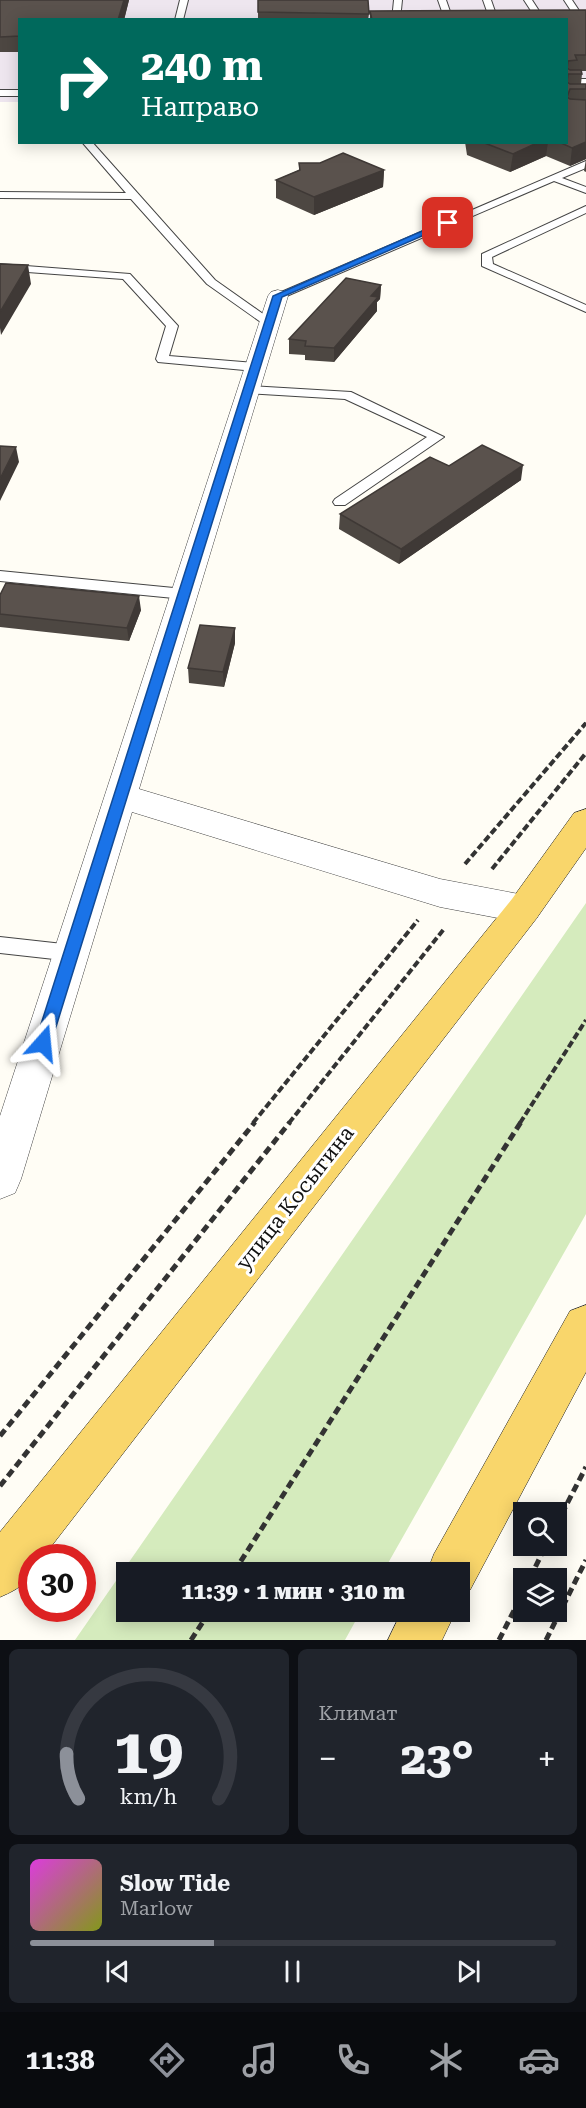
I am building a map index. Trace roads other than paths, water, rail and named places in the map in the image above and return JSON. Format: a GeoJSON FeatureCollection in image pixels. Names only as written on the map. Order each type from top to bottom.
{"type":"FeatureCollection","features":[{"type":"Feature","properties":{"kind":"main road","name":"улица Косыгина"},"geometry":{"type":"LineString","coordinates":[[0,1572],[524,909],[586,822]]}},
{"type":"Feature","properties":{"kind":"main road"},"geometry":{"type":"LineString","coordinates":[[457,1562],[586,1327]]}},
{"type":"Feature","properties":{"kind":"main road"},"geometry":{"type":"LineString","coordinates":[[414,1640],[424,1622]]}},
{"type":"Feature","properties":{"kind":"street"},"geometry":{"type":"LineString","coordinates":[[0,1179],[274,309]]}},
{"type":"Feature","properties":{"kind":"street"},"geometry":{"type":"LineString","coordinates":[[121,796],[454,896],[524,909]]}},
{"type":"Feature","properties":{"kind":"lane"},"geometry":{"type":"LineString","coordinates":[[179,18],[184,0]]}},
{"type":"Feature","properties":{"kind":"lane"},"geometry":{"type":"LineString","coordinates":[[396,18],[398,0]]}},
{"type":"Feature","properties":{"kind":"lane"},"geometry":{"type":"LineString","coordinates":[[442,0],[448,18]]}},
{"type":"Feature","properties":{"kind":"lane"},"geometry":{"type":"LineString","coordinates":[[487,0],[493,18]]}},
{"type":"Feature","properties":{"kind":"lane"},"geometry":{"type":"LineString","coordinates":[[528,0],[540,18]]}},
{"type":"Feature","properties":{"kind":"lane"},"geometry":{"type":"LineString","coordinates":[[568,0],[584,21]]}},
{"type":"Feature","properties":{"kind":"lane"},"geometry":{"type":"LineString","coordinates":[[568,21],[584,21]]}},
{"type":"Feature","properties":{"kind":"lane"},"geometry":{"type":"LineString","coordinates":[[568,82],[586,82]]}},
{"type":"Feature","properties":{"kind":"lane"},"geometry":{"type":"LineString","coordinates":[[0,93],[18,93]]}},
{"type":"Feature","properties":{"kind":"lane"},"geometry":{"type":"LineString","coordinates":[[88,144],[211,282],[274,309],[586,164]]}},
{"type":"Feature","properties":{"kind":"lane"},"geometry":{"type":"LineString","coordinates":[[554,178],[586,190]]}},
{"type":"Feature","properties":{"kind":"lane"},"geometry":{"type":"LineString","coordinates":[[0,195],[134,196]]}},
{"type":"Feature","properties":{"kind":"lane"},"geometry":{"type":"LineString","coordinates":[[586,209],[486,256],[488,266],[586,309]]}},
{"type":"Feature","properties":{"kind":"lane"},"geometry":{"type":"LineString","coordinates":[[0,267],[126,276],[172,326],[162,359],[347,395],[437,437],[340,502]]}},
{"type":"Feature","properties":{"kind":"lane"},"geometry":{"type":"LineString","coordinates":[[0,576],[184,594]]}},
{"type":"Feature","properties":{"kind":"lane"},"geometry":{"type":"LineString","coordinates":[[0,945],[72,953]]}}]}
